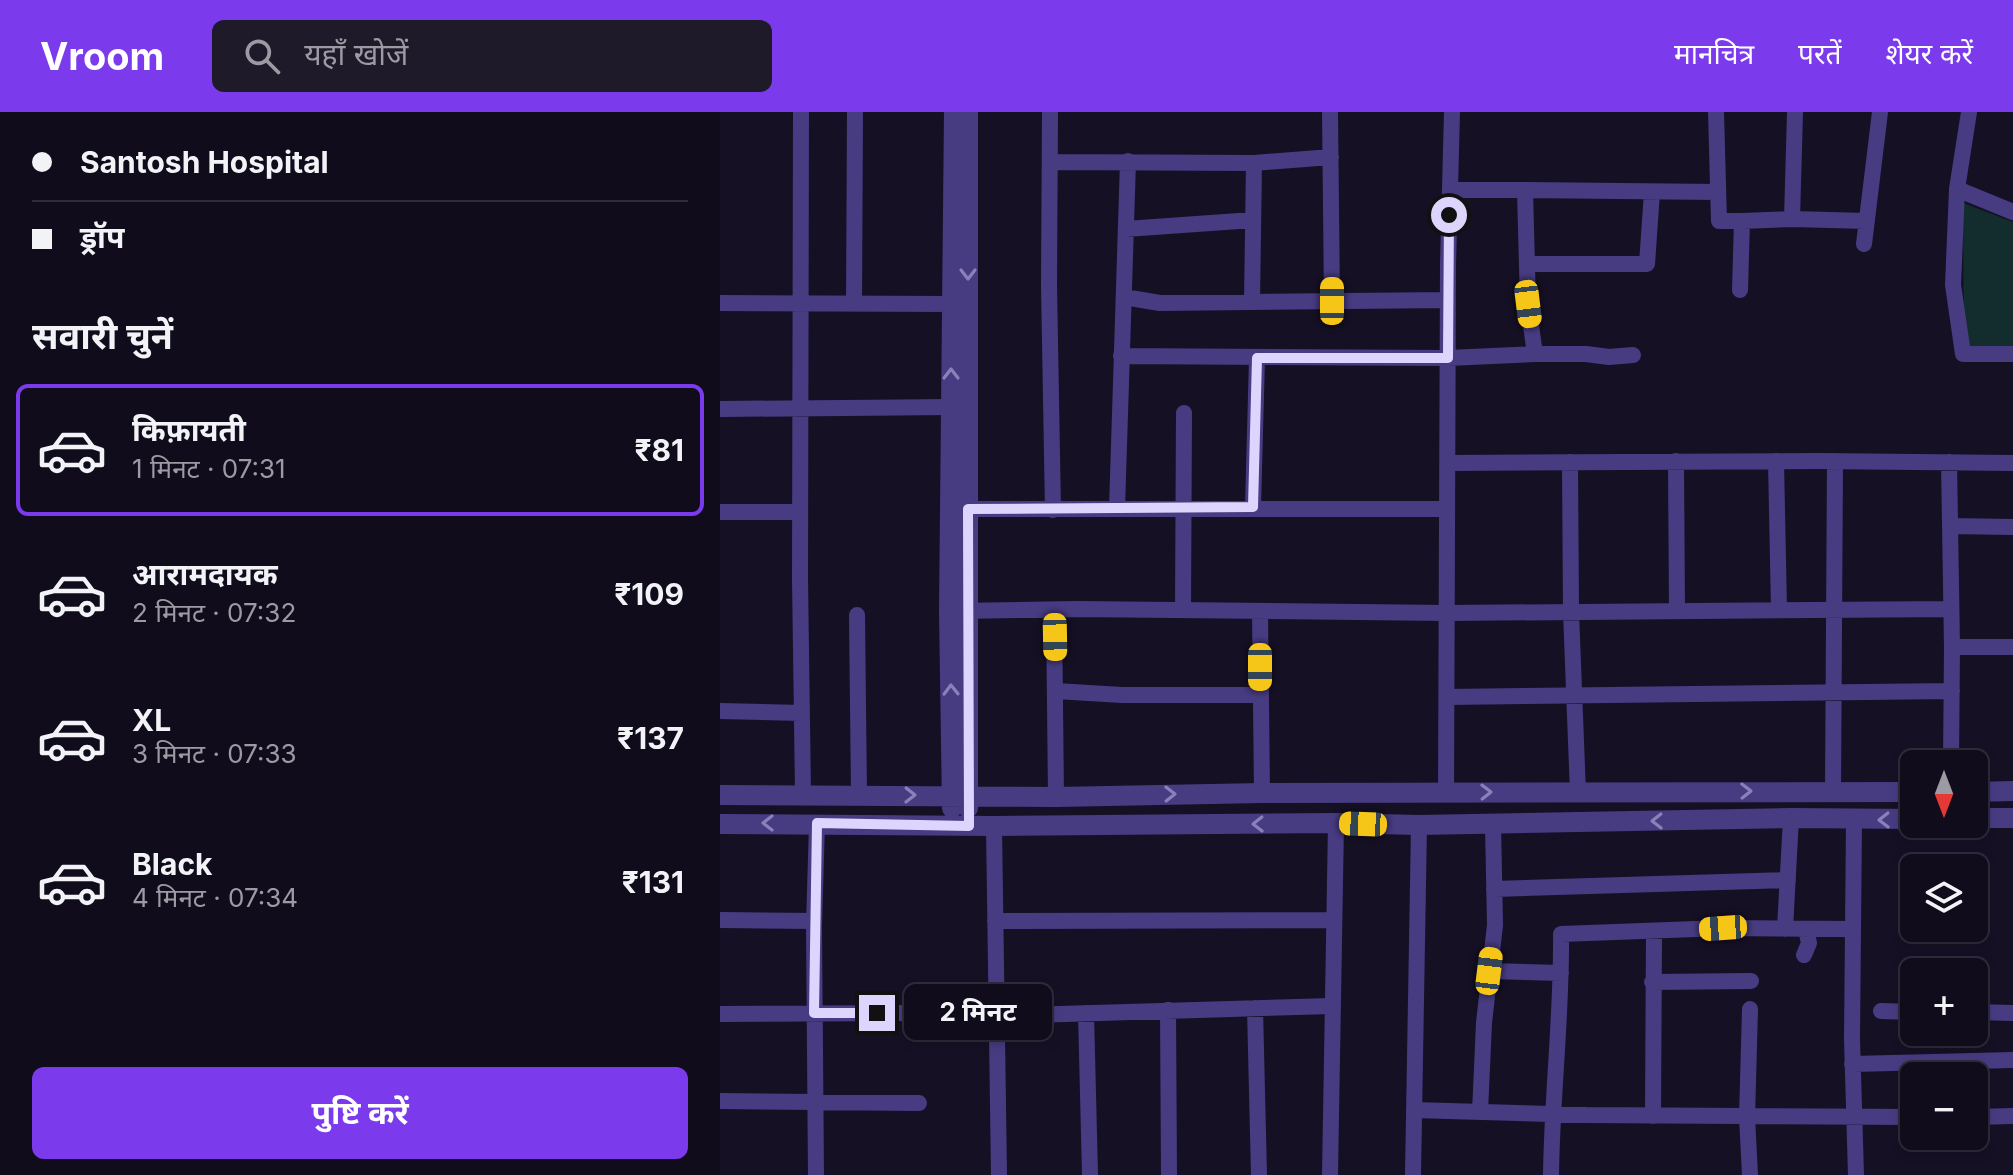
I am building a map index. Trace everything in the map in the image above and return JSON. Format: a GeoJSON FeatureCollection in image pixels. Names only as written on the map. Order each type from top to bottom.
{"type":"FeatureCollection","features":[{"type":"Feature","properties":{"kind":"street"},"geometry":{"type":"LineString","coordinates":[[801,112],[803,794]]}},
{"type":"Feature","properties":{"kind":"street"},"geometry":{"type":"LineString","coordinates":[[854,304],[855,112]]}},
{"type":"Feature","properties":{"kind":"street"},"geometry":{"type":"LineString","coordinates":[[954,112],[951,407],[959,509]]}},
{"type":"Feature","properties":{"kind":"street"},"geometry":{"type":"LineString","coordinates":[[961,826],[959,509],[968,112]]}},
{"type":"Feature","properties":{"kind":"street"},"geometry":{"type":"LineString","coordinates":[[1050,112],[1053,510]]}},
{"type":"Feature","properties":{"kind":"street"},"geometry":{"type":"LineString","coordinates":[[1330,112],[1332,301]]}},
{"type":"Feature","properties":{"kind":"street"},"geometry":{"type":"LineString","coordinates":[[1446,793],[1452,112]]}},
{"type":"Feature","properties":{"kind":"street"},"geometry":{"type":"LineString","coordinates":[[1716,112],[1719,221],[1867,221]]}},
{"type":"Feature","properties":{"kind":"street"},"geometry":{"type":"LineString","coordinates":[[1792,219],[1795,112]]}},
{"type":"Feature","properties":{"kind":"street"},"geometry":{"type":"LineString","coordinates":[[1864,244],[1880,112]]}},
{"type":"Feature","properties":{"kind":"street"},"geometry":{"type":"LineString","coordinates":[[1969,112],[1957,189],[1953,285],[1963,354],[2013,354]]}},
{"type":"Feature","properties":{"kind":"street"},"geometry":{"type":"LineString","coordinates":[[1051,162],[1254,163],[1331,157]]}},
{"type":"Feature","properties":{"kind":"street"},"geometry":{"type":"LineString","coordinates":[[1117,509],[1128,161]]}},
{"type":"Feature","properties":{"kind":"street"},"geometry":{"type":"LineString","coordinates":[[1252,301],[1254,163]]}},
{"type":"Feature","properties":{"kind":"street"},"geometry":{"type":"LineString","coordinates":[[1957,189],[2013,212]]}},
{"type":"Feature","properties":{"kind":"street"},"geometry":{"type":"LineString","coordinates":[[1450,190],[1718,192]]}},
{"type":"Feature","properties":{"kind":"street"},"geometry":{"type":"LineString","coordinates":[[1525,190],[1528,304],[1535,354]]}},
{"type":"Feature","properties":{"kind":"street"},"geometry":{"type":"LineString","coordinates":[[1527,264],[1647,264],[1652,192]]}},
{"type":"Feature","properties":{"kind":"street"},"geometry":{"type":"LineString","coordinates":[[1126,229],[1253,220]]}},
{"type":"Feature","properties":{"kind":"street"},"geometry":{"type":"LineString","coordinates":[[1740,290],[1742,221]]}},
{"type":"Feature","properties":{"kind":"street"},"geometry":{"type":"LineString","coordinates":[[1124,297],[1160,303],[1448,300]]}},
{"type":"Feature","properties":{"kind":"street"},"geometry":{"type":"LineString","coordinates":[[720,303],[952,304]]}},
{"type":"Feature","properties":{"kind":"street"},"geometry":{"type":"LineString","coordinates":[[1121,356],[1448,358],[1535,354],[1633,355]]}},
{"type":"Feature","properties":{"kind":"street"},"geometry":{"type":"LineString","coordinates":[[1253,507],[1257,358]]}},
{"type":"Feature","properties":{"kind":"street"},"geometry":{"type":"LineString","coordinates":[[720,409],[951,407]]}},
{"type":"Feature","properties":{"kind":"street"},"geometry":{"type":"LineString","coordinates":[[1183,610],[1184,413]]}},
{"type":"Feature","properties":{"kind":"street"},"geometry":{"type":"LineString","coordinates":[[1676,461],[1677,611]]}},
{"type":"Feature","properties":{"kind":"street"},"geometry":{"type":"LineString","coordinates":[[1776,461],[1779,610]]}},
{"type":"Feature","properties":{"kind":"street"},"geometry":{"type":"LineString","coordinates":[[1833,792],[1835,461]]}},
{"type":"Feature","properties":{"kind":"street"},"geometry":{"type":"LineString","coordinates":[[1570,462],[1571,612],[1578,793]]}},
{"type":"Feature","properties":{"kind":"street"},"geometry":{"type":"LineString","coordinates":[[1949,462],[1951,750]]}},
{"type":"Feature","properties":{"kind":"street"},"geometry":{"type":"LineString","coordinates":[[1448,463],[2013,463]]}},
{"type":"Feature","properties":{"kind":"street"},"geometry":{"type":"LineString","coordinates":[[959,509],[1447,509]]}},
{"type":"Feature","properties":{"kind":"street"},"geometry":{"type":"LineString","coordinates":[[720,512],[800,512]]}},
{"type":"Feature","properties":{"kind":"street"},"geometry":{"type":"LineString","coordinates":[[1950,526],[2013,527]]}},
{"type":"Feature","properties":{"kind":"street"},"geometry":{"type":"LineString","coordinates":[[959,611],[1447,613],[1951,609]]}},
{"type":"Feature","properties":{"kind":"street"},"geometry":{"type":"LineString","coordinates":[[1054,610],[1056,797]]}},
{"type":"Feature","properties":{"kind":"street"},"geometry":{"type":"LineString","coordinates":[[1260,611],[1262,793]]}},
{"type":"Feature","properties":{"kind":"street"},"geometry":{"type":"LineString","coordinates":[[857,615],[859,794]]}},
{"type":"Feature","properties":{"kind":"street"},"geometry":{"type":"LineString","coordinates":[[1952,647],[2013,647]]}},
{"type":"Feature","properties":{"kind":"street"},"geometry":{"type":"LineString","coordinates":[[1056,691],[1122,695],[1260,695]]}},
{"type":"Feature","properties":{"kind":"street"},"geometry":{"type":"LineString","coordinates":[[1447,697],[1952,691]]}},
{"type":"Feature","properties":{"kind":"street"},"geometry":{"type":"LineString","coordinates":[[720,711],[801,713]]}},
{"type":"Feature","properties":{"kind":"street"},"geometry":{"type":"LineString","coordinates":[[1988,792],[2013,791]]}},
{"type":"Feature","properties":{"kind":"street"},"geometry":{"type":"LineString","coordinates":[[720,795],[1056,797],[1262,793],[1900,792]]}},
{"type":"Feature","properties":{"kind":"street"},"geometry":{"type":"LineString","coordinates":[[1785,929],[1791,818]]}},
{"type":"Feature","properties":{"kind":"street"},"geometry":{"type":"LineString","coordinates":[[720,824],[1419,825],[1791,818],[1900,819]]}},
{"type":"Feature","properties":{"kind":"street"},"geometry":{"type":"LineString","coordinates":[[1988,818],[2013,818]]}},
{"type":"Feature","properties":{"kind":"street"},"geometry":{"type":"LineString","coordinates":[[1854,820],[1852,1064],[1856,1175]]}},
{"type":"Feature","properties":{"kind":"street"},"geometry":{"type":"LineString","coordinates":[[816,1175],[814,921],[817,823]]}},
{"type":"Feature","properties":{"kind":"street"},"geometry":{"type":"LineString","coordinates":[[1330,1175],[1336,823]]}},
{"type":"Feature","properties":{"kind":"street"},"geometry":{"type":"LineString","coordinates":[[1480,1112],[1495,925],[1493,824]]}},
{"type":"Feature","properties":{"kind":"street"},"geometry":{"type":"LineString","coordinates":[[1413,1175],[1419,825]]}},
{"type":"Feature","properties":{"kind":"street"},"geometry":{"type":"LineString","coordinates":[[994,826],[999,1175]]}},
{"type":"Feature","properties":{"kind":"street"},"geometry":{"type":"LineString","coordinates":[[1494,889],[1788,880]]}},
{"type":"Feature","properties":{"kind":"street"},"geometry":{"type":"LineString","coordinates":[[720,920],[814,921]]}},
{"type":"Feature","properties":{"kind":"street"},"geometry":{"type":"LineString","coordinates":[[995,921],[1334,920]]}},
{"type":"Feature","properties":{"kind":"street"},"geometry":{"type":"LineString","coordinates":[[1551,1175],[1561,934],[1723,928],[1853,929]]}},
{"type":"Feature","properties":{"kind":"street"},"geometry":{"type":"LineString","coordinates":[[1804,955],[1809,943],[1806,929]]}},
{"type":"Feature","properties":{"kind":"street"},"geometry":{"type":"LineString","coordinates":[[1653,1116],[1654,932]]}},
{"type":"Feature","properties":{"kind":"street"},"geometry":{"type":"LineString","coordinates":[[1489,971],[1561,973]]}},
{"type":"Feature","properties":{"kind":"street"},"geometry":{"type":"LineString","coordinates":[[1652,982],[1751,981]]}},
{"type":"Feature","properties":{"kind":"street"},"geometry":{"type":"LineString","coordinates":[[995,1016],[1332,1006]]}},
{"type":"Feature","properties":{"kind":"street"},"geometry":{"type":"LineString","coordinates":[[1255,1008],[1259,1175]]}},
{"type":"Feature","properties":{"kind":"street"},"geometry":{"type":"LineString","coordinates":[[1750,1009],[1747,1117],[1750,1175]]}},
{"type":"Feature","properties":{"kind":"street"},"geometry":{"type":"LineString","coordinates":[[1168,1010],[1169,1175]]}},
{"type":"Feature","properties":{"kind":"street"},"geometry":{"type":"LineString","coordinates":[[1881,1011],[1900,1012]]}},
{"type":"Feature","properties":{"kind":"street"},"geometry":{"type":"LineString","coordinates":[[1988,1012],[2013,1013]]}},
{"type":"Feature","properties":{"kind":"street"},"geometry":{"type":"LineString","coordinates":[[720,1014],[908,1013]]}},
{"type":"Feature","properties":{"kind":"street"},"geometry":{"type":"LineString","coordinates":[[1086,1013],[1090,1175]]}},
{"type":"Feature","properties":{"kind":"street"},"geometry":{"type":"LineString","coordinates":[[1852,1064],[2013,1060]]}},
{"type":"Feature","properties":{"kind":"street"},"geometry":{"type":"LineString","coordinates":[[720,1101],[919,1103]]}},
{"type":"Feature","properties":{"kind":"street"},"geometry":{"type":"LineString","coordinates":[[1414,1110],[1552,1115],[1900,1117]]}},
{"type":"Feature","properties":{"kind":"street"},"geometry":{"type":"LineString","coordinates":[[1988,1117],[2013,1116]]}},
{"type":"Feature","properties":{"kind":"green space"},"geometry":{"type":"Polygon","coordinates":[[[1963,203],[2013,222],[2013,352],[1964,353],[1963,203]]]}},
{"type":"Feature","properties":{"kind":"route"},"geometry":{"type":"LineString","coordinates":[[877,1013],[814,1013],[817,823],[969,826],[968,509],[1253,507],[1257,358],[1448,358],[1449,215]]}}]}
